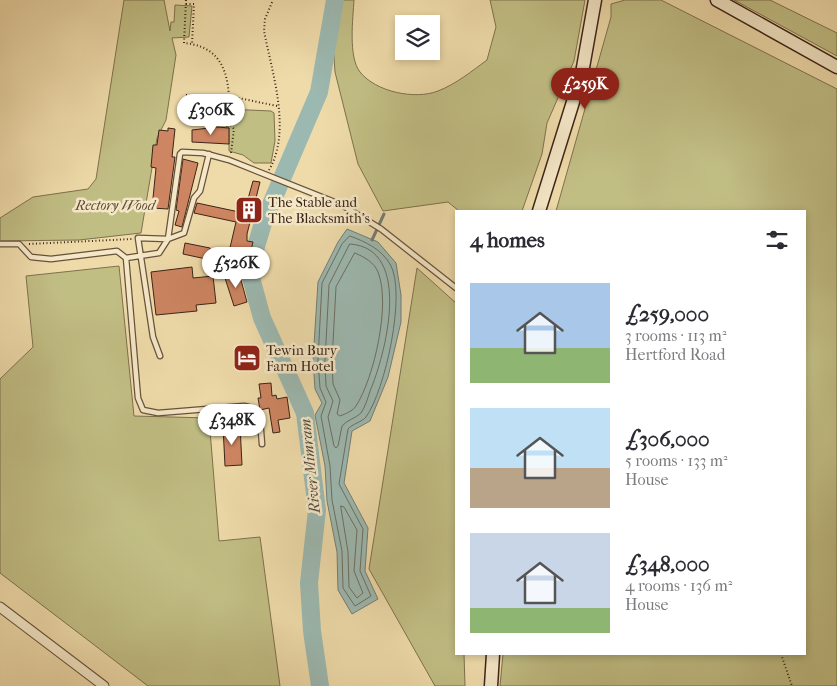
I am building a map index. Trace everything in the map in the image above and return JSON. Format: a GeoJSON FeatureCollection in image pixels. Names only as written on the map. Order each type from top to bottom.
{"type":"FeatureCollection","features":[{"type":"Feature","properties":{"kind":"main road"},"geometry":{"type":"LineString","coordinates":[[539,210],[582,73],[595,0]]}},
{"type":"Feature","properties":{"kind":"main road"},"geometry":{"type":"LineString","coordinates":[[718,0],[837,66]]}},
{"type":"Feature","properties":{"kind":"main road"},"geometry":{"type":"LineString","coordinates":[[491,686],[493,655]]}},
{"type":"Feature","properties":{"kind":"street"},"geometry":{"type":"LineString","coordinates":[[0,607],[104,686]]}},
{"type":"Feature","properties":{"kind":"lane"},"geometry":{"type":"LineString","coordinates":[[0,244],[19,244],[31,257],[51,259],[117,252],[126,258],[159,253],[168,239],[180,154],[182,152],[208,154],[229,160],[277,181],[322,196],[381,229],[455,287]]}},
{"type":"Feature","properties":{"kind":"lane"},"geometry":{"type":"LineString","coordinates":[[160,356],[152,337],[138,238],[168,239],[184,233],[194,198],[200,191],[208,154]]}},
{"type":"Feature","properties":{"kind":"lane"},"geometry":{"type":"LineString","coordinates":[[126,258],[138,398],[143,410],[158,413],[244,406],[253,408],[260,419],[262,444]]}},
{"type":"Feature","properties":{"kind":"path"},"geometry":{"type":"LineString","coordinates":[[186,0],[184,43],[205,47],[217,57],[225,74],[229,96],[229,123],[234,129],[229,160]]}},
{"type":"Feature","properties":{"kind":"path"},"geometry":{"type":"LineString","coordinates":[[266,176],[278,151],[278,106],[264,31],[265,19],[273,0]]}},
{"type":"Feature","properties":{"kind":"path"},"geometry":{"type":"LineString","coordinates":[[186,4],[194,4],[192,44]]}},
{"type":"Feature","properties":{"kind":"path"},"geometry":{"type":"LineString","coordinates":[[186,95],[229,96],[278,106]]}},
{"type":"Feature","properties":{"kind":"path"},"geometry":{"type":"LineString","coordinates":[[19,244],[74,243],[138,238]]}},
{"type":"Feature","properties":{"kind":"path"},"geometry":{"type":"LineString","coordinates":[[781,655],[792,686]]}},
{"type":"Feature","properties":{"kind":"green space","name":"Rectory Wood"},"geometry":{"type":"Polygon","coordinates":[[[124,0],[164,0],[170,31],[171,22],[174,22],[175,5],[192,6],[189,37],[172,38],[176,55],[166,120],[157,138],[141,233],[79,240],[0,241],[0,218],[33,197],[88,189],[96,179],[124,0]]]}},
{"type":"Feature","properties":{"kind":"green space"},"geometry":{"type":"Polygon","coordinates":[[[330,0],[354,0],[353,47],[356,65],[360,72],[376,85],[386,89],[418,95],[429,94],[451,85],[487,60],[496,27],[490,0],[585,0],[574,61],[547,123],[542,154],[522,210],[458,210],[448,202],[383,211],[358,164],[335,72],[330,0]]]}},
{"type":"Feature","properties":{"kind":"green space"},"geometry":{"type":"Polygon","coordinates":[[[625,0],[661,0],[837,89],[837,686],[500,686],[503,655],[806,655],[806,210],[556,210],[611,17],[611,4],[625,0]]]}},
{"type":"Feature","properties":{"kind":"green space"},"geometry":{"type":"Polygon","coordinates":[[[734,0],[770,0],[837,33],[837,56],[734,0]]]}},
{"type":"Feature","properties":{"kind":"green space"},"geometry":{"type":"Polygon","coordinates":[[[226,109],[271,111],[274,113],[275,141],[271,163],[254,163],[243,155],[229,151],[229,128],[226,126],[226,109]]]}},
{"type":"Feature","properties":{"kind":"green space"},"geometry":{"type":"Polygon","coordinates":[[[119,266],[134,416],[209,418],[219,541],[260,537],[280,686],[148,686],[0,573],[0,379],[33,347],[26,276],[119,266]]]}},
{"type":"Feature","properties":{"kind":"green space"},"geometry":{"type":"Polygon","coordinates":[[[417,268],[455,302],[455,655],[464,655],[465,686],[435,686],[369,569],[417,268]]]}},
{"type":"Feature","properties":{"kind":"water"},"geometry":{"type":"Polygon","coordinates":[[[347,229],[378,242],[396,263],[401,295],[401,322],[388,377],[370,421],[352,431],[344,483],[368,528],[365,571],[378,599],[352,614],[338,590],[337,552],[327,501],[325,466],[315,415],[322,403],[315,389],[313,360],[318,282],[338,242],[347,229]]]}},
{"type":"Feature","properties":{"kind":"building"},"geometry":{"type":"Polygon","coordinates":[[[217,127],[229,128],[229,144],[192,142],[192,130],[217,127]]]}},
{"type":"Feature","properties":{"kind":"building"},"geometry":{"type":"Polygon","coordinates":[[[168,128],[175,129],[172,157],[175,157],[168,209],[152,208],[156,168],[151,167],[153,145],[157,145],[159,130],[168,131],[168,128]]]}},
{"type":"Feature","properties":{"kind":"building"},"geometry":{"type":"Polygon","coordinates":[[[183,159],[198,163],[182,227],[175,225],[179,211],[176,210],[183,159]]]}},
{"type":"Feature","properties":{"kind":"building"},"geometry":{"type":"Polygon","coordinates":[[[253,181],[260,182],[247,234],[247,241],[253,242],[250,254],[255,255],[253,264],[240,261],[240,266],[220,262],[216,249],[229,252],[236,222],[194,213],[197,203],[244,213],[253,181]]]}},
{"type":"Feature","properties":{"kind":"building"},"geometry":{"type":"Polygon","coordinates":[[[185,243],[210,248],[211,260],[183,254],[185,243]]]}},
{"type":"Feature","properties":{"kind":"building"},"geometry":{"type":"Polygon","coordinates":[[[192,267],[193,278],[213,276],[216,303],[196,305],[197,311],[156,315],[151,272],[192,267]]]}},
{"type":"Feature","properties":{"kind":"building"},"geometry":{"type":"Polygon","coordinates":[[[239,273],[247,302],[234,306],[224,275],[239,273]]]}},
{"type":"Feature","properties":{"kind":"building"},"geometry":{"type":"Polygon","coordinates":[[[271,383],[272,396],[276,395],[277,399],[287,397],[290,418],[278,420],[280,432],[273,433],[269,408],[260,410],[258,398],[261,398],[259,384],[271,383]]]}},
{"type":"Feature","properties":{"kind":"building"},"geometry":{"type":"Polygon","coordinates":[[[240,425],[242,465],[225,466],[223,426],[240,425]]]}},
{"type":"Feature","properties":{"kind":"waterway","name":"River Mimram"},"geometry":{"type":"LineString","coordinates":[[320,686],[312,631],[309,583],[317,510],[305,413],[262,318],[249,270],[263,223],[319,92],[335,0]]}},
{"type":"Feature","properties":{"kind":"waterway"},"geometry":{"type":"LineString","coordinates":[[372,240],[384,214]]}},
{"type":"Feature","properties":{"kind":"place","name":"The Stable and The Blacksmith's"},"geometry":{"type":"Point","coordinates":[249,210]}},
{"type":"Feature","properties":{"kind":"place","name":"Tewin Bury Farm Hotel"},"geometry":{"type":"Point","coordinates":[247,358]}}]}
